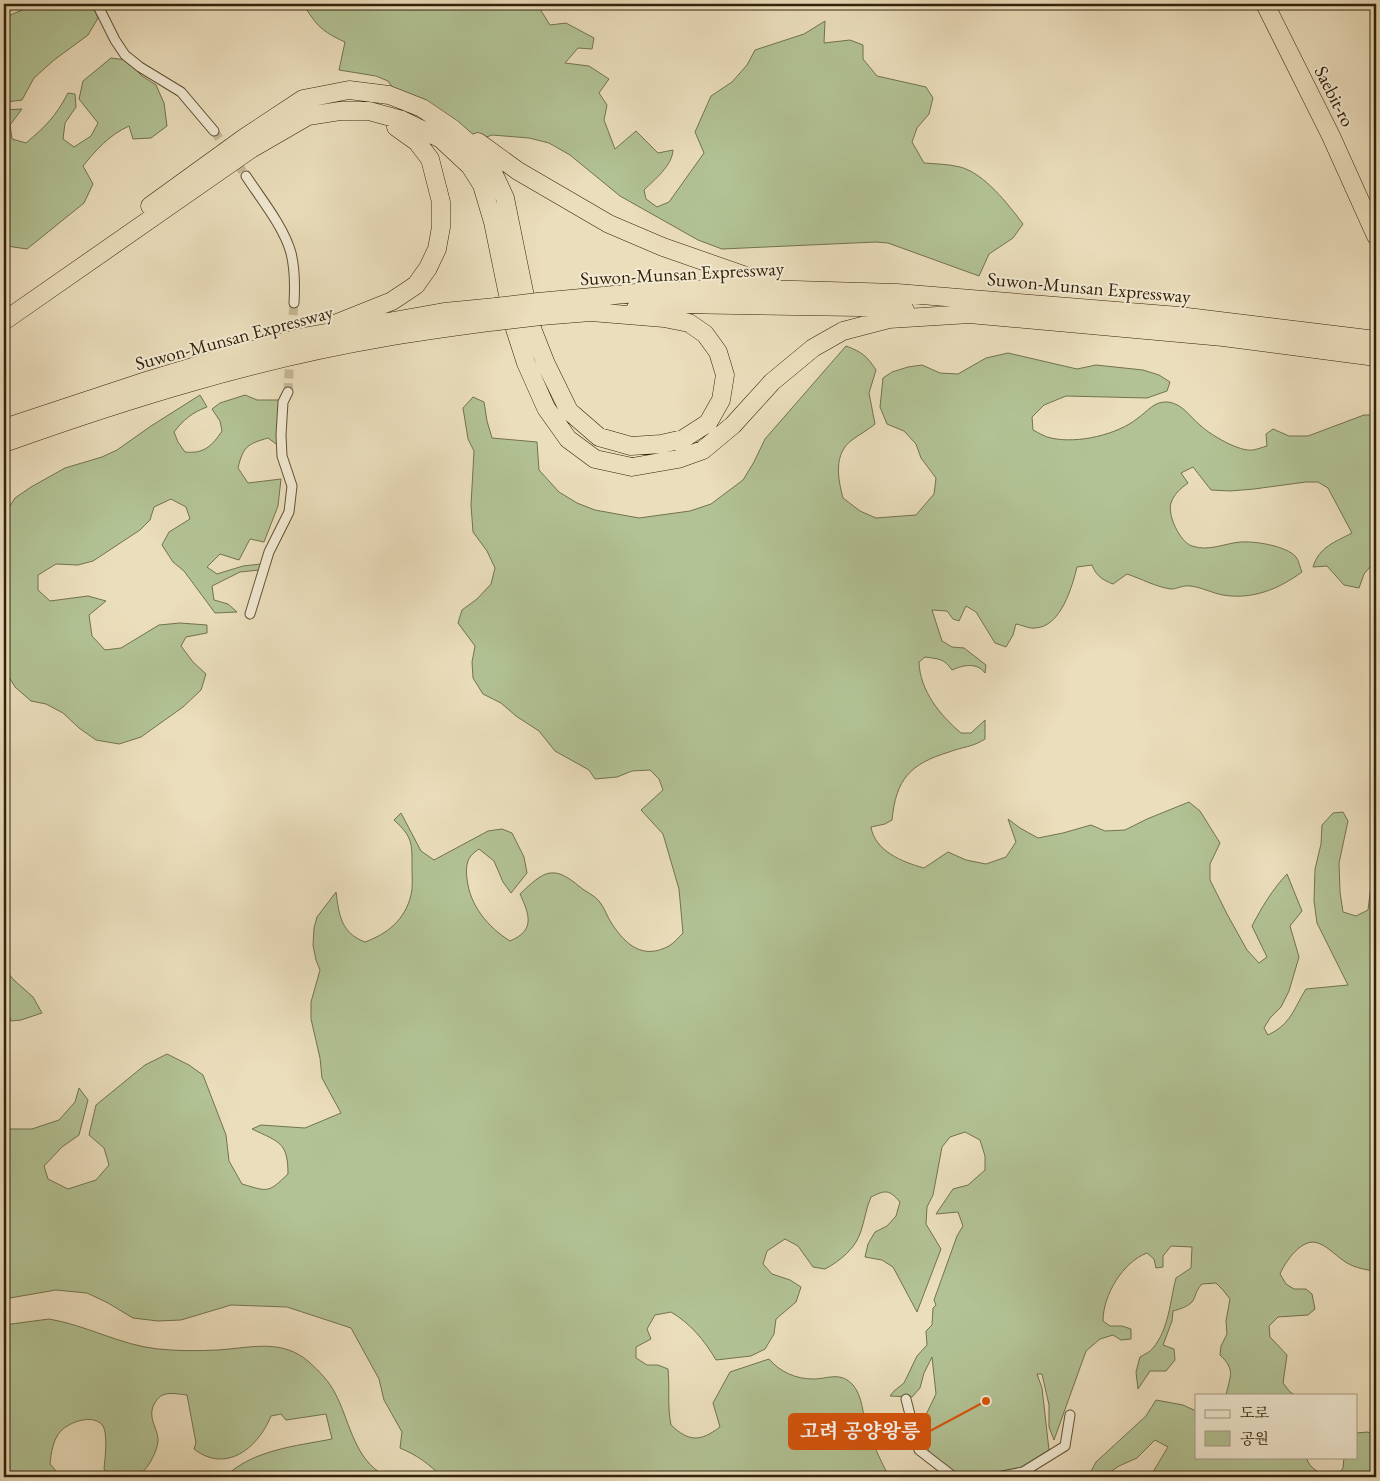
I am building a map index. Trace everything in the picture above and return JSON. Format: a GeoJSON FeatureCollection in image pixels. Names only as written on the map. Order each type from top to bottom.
{"type":"FeatureCollection","features":[{"type":"Feature","properties":{"kind":"highway","name":"Saebit-ro"},"geometry":{"type":"LineString","coordinates":[[1264,4],[1376,206]]}},
{"type":"Feature","properties":{"kind":"highway","name":"Saebit-ro"},"geometry":{"type":"LineString","coordinates":[[1278,4],[1337,136]]}},
{"type":"Feature","properties":{"kind":"highway"},"geometry":{"type":"LineString","coordinates":[[4,308],[244,138],[303,99],[349,90],[389,95],[422,108],[485,146],[518,171],[609,224],[663,247],[784,289]]}},
{"type":"Feature","properties":{"kind":"highway"},"geometry":{"type":"LineString","coordinates":[[4,321],[251,149],[308,116],[340,111],[370,111],[402,120],[441,140],[470,166],[482,185],[493,222],[515,329],[526,363],[546,408],[568,439],[595,459],[632,467],[678,459],[703,450],[733,425],[772,382],[813,348],[843,331],[889,319],[970,314]]}},
{"type":"Feature","properties":{"kind":"highway"},"geometry":{"type":"LineString","coordinates":[[303,337],[392,301],[416,285],[428,268],[437,249],[441,227],[441,202],[430,159],[417,142],[391,124],[354,111]]}},
{"type":"Feature","properties":{"kind":"highway"},"geometry":{"type":"LineString","coordinates":[[453,128],[479,152],[490,166],[505,198],[531,326],[546,364],[569,411],[599,437],[631,446],[661,444],[683,439],[708,423],[721,400],[725,375],[718,352],[705,334],[689,323],[664,318],[591,312]]}},
{"type":"Feature","properties":{"kind":"highway","name":"Saebit-ro"},"geometry":{"type":"LineString","coordinates":[[1346,154],[1376,236]]}},
{"type":"Feature","properties":{"kind":"highway","name":"Suwon-Munsan Expressway"},"geometry":{"type":"LineString","coordinates":[[4,444],[152,393],[282,359],[497,314],[636,293],[725,288],[897,293],[1188,317],[1376,340]]}},
{"type":"Feature","properties":{"kind":"highway","name":"Suwon-Munsan Expressway"},"geometry":{"type":"LineString","coordinates":[[540,309],[591,312],[676,304],[858,307],[970,314],[1223,337],[1376,357]]}},
{"type":"Feature","properties":{"kind":"highway","name":"Suwon-Munsan Expressway"},"geometry":{"type":"LineString","coordinates":[[4,428],[149,380],[225,357],[303,337],[444,312],[497,314]]}},
{"type":"Feature","properties":{"kind":"street"},"geometry":{"type":"LineString","coordinates":[[96,4],[125,55],[140,68],[181,92],[214,131]]}},
{"type":"Feature","properties":{"kind":"street"},"geometry":{"type":"LineString","coordinates":[[246,176],[279,226],[288,244],[294,267],[294,303]]}},
{"type":"Feature","properties":{"kind":"street"},"geometry":{"type":"LineString","coordinates":[[250,614],[269,552],[289,512],[292,486],[282,456],[281,435],[283,402],[288,392]]}},
{"type":"Feature","properties":{"kind":"street"},"geometry":{"type":"LineString","coordinates":[[906,1399],[919,1450],[954,1477]]}},
{"type":"Feature","properties":{"kind":"street"},"geometry":{"type":"LineString","coordinates":[[997,1477],[1027,1474],[1065,1446],[1070,1414]]}},
{"type":"Feature","properties":{"kind":"green space"},"geometry":{"type":"Polygon","coordinates":[[[29,4],[92,4],[98,18],[88,35],[54,60],[34,78],[22,100],[6,102],[4,97],[4,18],[22,10],[29,4]]]}},
{"type":"Feature","properties":{"kind":"green space"},"geometry":{"type":"Polygon","coordinates":[[[303,4],[543,4],[540,9],[550,25],[566,23],[594,38],[592,49],[578,48],[565,63],[589,66],[609,79],[599,93],[607,105],[604,120],[615,149],[636,131],[658,153],[673,150],[666,167],[644,190],[646,199],[657,207],[669,202],[704,153],[695,132],[711,96],[732,82],[747,65],[755,50],[804,34],[825,21],[824,43],[850,40],[863,45],[863,59],[877,76],[926,87],[933,98],[929,114],[917,128],[912,142],[924,163],[960,167],[969,170],[995,190],[1023,224],[1013,238],[989,254],[979,276],[888,243],[722,249],[698,240],[620,196],[570,155],[549,143],[529,138],[492,135],[460,147],[414,119],[388,81],[376,76],[339,70],[345,42],[330,35],[320,27],[303,4]]]}},
{"type":"Feature","properties":{"kind":"green space"},"geometry":{"type":"Polygon","coordinates":[[[111,58],[126,60],[142,76],[156,85],[164,103],[167,126],[151,138],[133,139],[129,126],[109,138],[83,166],[93,184],[84,203],[27,249],[4,247],[4,110],[22,109],[10,125],[12,139],[26,143],[50,120],[68,93],[75,94],[76,107],[65,123],[63,139],[74,147],[91,136],[98,123],[79,99],[83,81],[111,58]]]}},
{"type":"Feature","properties":{"kind":"green space"},"geometry":{"type":"Polygon","coordinates":[[[846,346],[864,355],[876,370],[869,393],[875,424],[852,440],[842,452],[838,467],[840,483],[843,498],[860,511],[876,518],[916,515],[934,494],[936,478],[921,458],[916,444],[904,431],[887,424],[880,407],[883,378],[892,372],[908,367],[922,365],[940,373],[958,374],[986,358],[1008,353],[1077,369],[1096,365],[1143,370],[1159,375],[1170,382],[1167,391],[1147,398],[1066,396],[1044,405],[1032,417],[1033,430],[1046,437],[1061,440],[1096,437],[1119,429],[1163,402],[1178,405],[1211,434],[1233,446],[1247,450],[1267,446],[1266,434],[1273,429],[1289,436],[1308,436],[1364,415],[1376,415],[1376,560],[1364,574],[1359,588],[1344,585],[1327,566],[1313,567],[1323,550],[1352,533],[1328,488],[1318,482],[1306,482],[1254,489],[1211,490],[1193,467],[1181,473],[1188,483],[1176,494],[1170,508],[1176,528],[1187,543],[1198,548],[1211,548],[1247,542],[1278,547],[1292,553],[1296,557],[1302,572],[1265,592],[1234,596],[1190,586],[1173,589],[1165,588],[1127,574],[1113,584],[1100,577],[1092,565],[1077,567],[1064,605],[1052,621],[1044,626],[1033,628],[1016,624],[1013,635],[1006,647],[995,643],[976,612],[966,606],[959,621],[953,619],[947,611],[932,610],[942,641],[952,647],[964,648],[986,665],[985,673],[974,666],[952,670],[943,661],[925,657],[919,662],[923,683],[932,702],[961,733],[971,733],[985,720],[985,739],[936,757],[915,768],[907,775],[897,794],[892,820],[885,824],[871,827],[878,843],[884,849],[899,859],[916,866],[924,868],[948,852],[966,860],[986,864],[1006,857],[1016,842],[1008,819],[1038,838],[1091,825],[1105,831],[1125,830],[1189,802],[1200,811],[1220,843],[1210,864],[1210,880],[1247,950],[1259,963],[1267,957],[1252,926],[1268,899],[1287,874],[1302,911],[1290,926],[1299,957],[1289,991],[1281,1007],[1270,1018],[1264,1028],[1268,1035],[1276,1031],[1287,1021],[1306,989],[1348,985],[1317,923],[1314,901],[1315,869],[1321,844],[1322,825],[1333,813],[1343,812],[1348,821],[1339,863],[1343,912],[1356,916],[1368,910],[1373,870],[1376,863],[1376,1271],[1350,1265],[1326,1247],[1312,1242],[1300,1247],[1286,1263],[1280,1274],[1286,1284],[1294,1289],[1306,1289],[1312,1294],[1315,1309],[1308,1315],[1278,1317],[1269,1326],[1270,1337],[1287,1355],[1283,1383],[1293,1394],[1226,1394],[1230,1369],[1220,1355],[1221,1346],[1227,1334],[1226,1321],[1230,1299],[1216,1283],[1202,1284],[1192,1302],[1186,1307],[1173,1311],[1172,1321],[1163,1345],[1174,1349],[1175,1360],[1166,1371],[1150,1371],[1138,1389],[1136,1372],[1140,1357],[1152,1349],[1166,1324],[1176,1278],[1191,1268],[1192,1247],[1171,1246],[1163,1256],[1163,1267],[1156,1268],[1154,1259],[1147,1253],[1138,1257],[1130,1264],[1116,1281],[1106,1301],[1103,1321],[1110,1326],[1122,1326],[1131,1329],[1131,1339],[1121,1340],[1113,1335],[1100,1339],[1086,1351],[1054,1440],[1049,1427],[1049,1405],[1042,1374],[1037,1374],[1042,1388],[1049,1450],[1012,1473],[998,1477],[960,1477],[931,1457],[920,1427],[936,1394],[932,1357],[924,1373],[920,1388],[912,1397],[890,1396],[904,1383],[917,1356],[927,1345],[926,1331],[932,1325],[933,1308],[936,1305],[934,1300],[957,1236],[963,1226],[958,1212],[936,1214],[953,1189],[968,1185],[985,1170],[985,1156],[980,1140],[965,1132],[950,1137],[942,1147],[933,1195],[927,1207],[926,1224],[941,1249],[917,1312],[893,1267],[882,1260],[865,1257],[868,1244],[875,1232],[887,1226],[896,1216],[900,1202],[890,1193],[883,1192],[871,1197],[859,1237],[855,1243],[842,1258],[825,1269],[813,1267],[798,1246],[785,1239],[767,1251],[763,1264],[772,1274],[790,1280],[801,1287],[796,1302],[776,1319],[774,1334],[765,1349],[751,1356],[716,1360],[696,1333],[671,1312],[655,1315],[647,1329],[651,1339],[636,1347],[636,1358],[647,1365],[658,1365],[668,1369],[671,1425],[683,1435],[695,1438],[713,1432],[720,1427],[713,1403],[730,1372],[769,1359],[783,1371],[800,1378],[843,1378],[853,1385],[859,1395],[867,1428],[889,1477],[442,1477],[422,1460],[400,1448],[402,1432],[384,1400],[379,1379],[351,1328],[287,1307],[231,1305],[181,1320],[158,1321],[133,1318],[87,1293],[56,1290],[4,1299],[4,1129],[32,1129],[59,1120],[75,1102],[79,1088],[88,1100],[79,1135],[62,1147],[44,1166],[48,1179],[68,1189],[96,1180],[109,1165],[104,1148],[89,1135],[96,1105],[145,1065],[167,1054],[189,1065],[203,1075],[226,1135],[229,1161],[242,1184],[268,1189],[276,1185],[288,1174],[286,1155],[280,1144],[252,1129],[261,1125],[305,1128],[341,1113],[322,1078],[320,1058],[311,1019],[311,1002],[320,970],[313,945],[314,928],[317,917],[336,892],[340,916],[346,928],[351,934],[365,942],[381,935],[400,919],[412,892],[412,853],[410,841],[405,831],[394,820],[401,813],[421,851],[434,860],[488,831],[502,829],[512,833],[524,857],[527,873],[511,893],[503,882],[494,861],[479,849],[470,857],[466,871],[472,898],[481,915],[494,929],[510,941],[518,937],[527,927],[528,915],[520,894],[536,880],[549,873],[563,875],[597,899],[617,932],[636,948],[643,951],[660,950],[671,945],[683,933],[679,889],[663,834],[641,810],[663,790],[659,779],[650,770],[632,771],[617,777],[595,779],[589,770],[555,751],[539,731],[516,716],[501,703],[483,694],[473,678],[472,662],[475,646],[458,623],[462,610],[477,599],[491,584],[495,568],[487,551],[473,532],[471,505],[474,451],[468,439],[463,408],[473,397],[484,402],[492,438],[537,442],[539,470],[559,492],[577,503],[595,510],[639,518],[690,511],[711,504],[743,480],[765,439],[846,346]]]}},
{"type":"Feature","properties":{"kind":"green space"},"geometry":{"type":"Polygon","coordinates":[[[200,395],[207,407],[189,417],[174,432],[185,452],[197,452],[207,448],[222,431],[220,421],[212,409],[220,403],[245,395],[257,400],[279,400],[279,446],[268,438],[255,442],[244,451],[238,468],[248,483],[281,479],[278,506],[264,542],[250,539],[239,560],[220,554],[207,567],[217,574],[243,566],[261,564],[259,570],[240,572],[212,586],[214,600],[228,604],[237,612],[215,613],[184,571],[173,562],[162,545],[169,532],[190,519],[186,507],[171,499],[154,507],[150,520],[140,530],[93,561],[78,565],[56,564],[38,575],[38,590],[50,601],[88,596],[106,601],[89,615],[92,636],[105,650],[121,648],[159,625],[180,623],[207,625],[207,633],[186,637],[181,646],[193,662],[206,674],[201,690],[183,707],[141,737],[119,744],[96,740],[63,713],[46,704],[31,701],[15,687],[6,672],[8,641],[4,637],[4,508],[8,509],[15,498],[65,468],[102,457],[117,450],[200,395]]]}},
{"type":"Feature","properties":{"kind":"green space"},"geometry":{"type":"Polygon","coordinates":[[[4,969],[33,997],[42,1013],[21,1020],[11,1021],[4,1002],[4,969]]]}},
{"type":"Feature","properties":{"kind":"green space"},"geometry":{"type":"Polygon","coordinates":[[[49,1319],[144,1347],[203,1351],[265,1346],[277,1347],[299,1355],[327,1380],[333,1389],[352,1436],[363,1456],[379,1472],[393,1477],[225,1477],[248,1461],[275,1450],[332,1439],[326,1414],[286,1420],[281,1414],[271,1416],[258,1438],[249,1447],[240,1454],[218,1459],[206,1456],[194,1449],[196,1443],[187,1395],[166,1394],[156,1401],[152,1412],[158,1437],[157,1447],[147,1467],[139,1475],[135,1477],[115,1476],[110,1475],[104,1469],[105,1430],[99,1422],[88,1419],[75,1422],[65,1428],[54,1442],[50,1464],[61,1477],[4,1477],[4,1325],[49,1319]]]}},
{"type":"Feature","properties":{"kind":"green space"},"geometry":{"type":"Polygon","coordinates":[[[1156,1400],[1183,1405],[1195,1411],[1195,1458],[1306,1458],[1316,1471],[1333,1477],[1247,1477],[1244,1474],[1229,1471],[1214,1477],[1150,1477],[1168,1447],[1155,1440],[1137,1458],[1119,1466],[1103,1477],[1088,1477],[1096,1462],[1146,1416],[1156,1400]]]}},
{"type":"Feature","properties":{"kind":"green space"},"geometry":{"type":"Polygon","coordinates":[[[1368,1432],[1376,1437],[1376,1477],[1337,1477],[1343,1468],[1344,1458],[1358,1458],[1358,1433],[1368,1432]]]}},
{"type":"Feature","properties":{"kind":"tunnel"},"geometry":{"type":"LineString","coordinates":[[214,131],[246,176]]}},
{"type":"Feature","properties":{"kind":"tunnel"},"geometry":{"type":"LineString","coordinates":[[291,342],[294,303]]}},
{"type":"Feature","properties":{"kind":"tunnel"},"geometry":{"type":"LineString","coordinates":[[288,392],[290,355]]}},
{"type":"Feature","properties":{"kind":"place","name":"고려 공양왕릉"},"geometry":{"type":"Point","coordinates":[986,1401]}}]}
